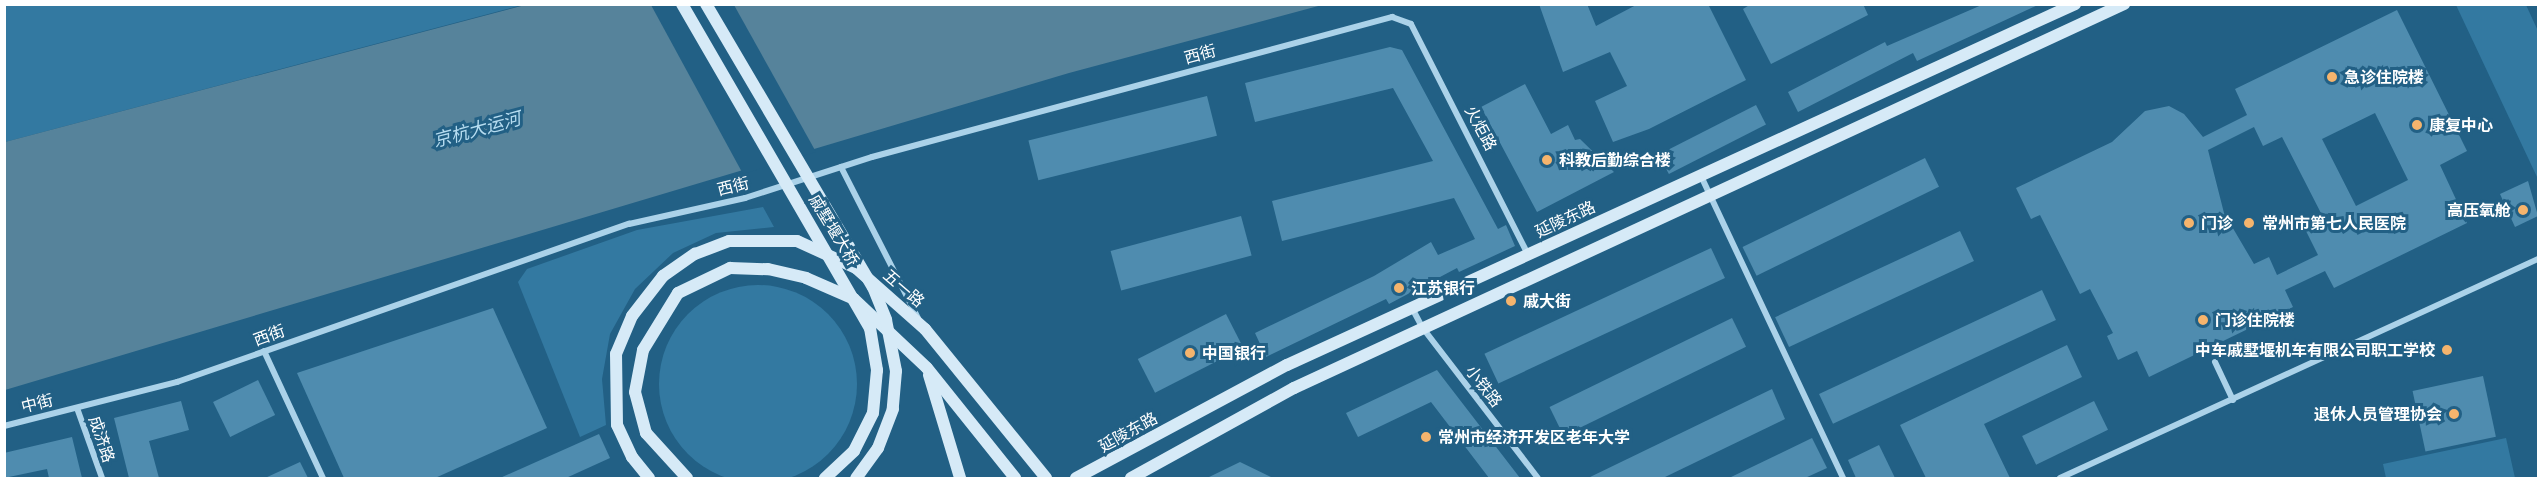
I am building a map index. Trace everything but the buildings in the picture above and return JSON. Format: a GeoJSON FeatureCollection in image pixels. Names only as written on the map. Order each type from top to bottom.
{"type":"FeatureCollection","features":[{"type":"Feature","properties":{"kind":"main road","name":"戚墅堰大桥"},"geometry":{"type":"LineString","coordinates":[[682,4],[870,328],[877,370],[873,413],[854,451],[825,478]]}},
{"type":"Feature","properties":{"kind":"main road","name":"戚墅堰大桥"},"geometry":{"type":"LineString","coordinates":[[706,4],[873,287],[886,320],[896,371],[893,409],[878,448],[856,478]]}},
{"type":"Feature","properties":{"kind":"main road","name":"延陵东路"},"geometry":{"type":"LineString","coordinates":[[1076,478],[1287,365],[2075,4]]}},
{"type":"Feature","properties":{"kind":"main road"},"geometry":{"type":"LineString","coordinates":[[1131,478],[1294,388],[2124,4]]}},
{"type":"Feature","properties":{"kind":"main road","name":"五一路"},"geometry":{"type":"LineString","coordinates":[[649,478],[632,458],[617,425],[614,393],[616,354],[632,316],[663,276],[695,254],[729,241],[797,241],[856,268],[925,329],[1046,478]]}},
{"type":"Feature","properties":{"kind":"main road"},"geometry":{"type":"LineString","coordinates":[[687,478],[646,433],[635,392],[652,331],[678,293],[730,268],[768,269],[806,278],[854,299],[927,368],[1016,478]]}},
{"type":"Feature","properties":{"kind":"main road"},"geometry":{"type":"LineString","coordinates":[[927,368],[960,478]]}},
{"type":"Feature","properties":{"kind":"main road"},"geometry":{"type":"LineString","coordinates":[[1143,478],[1163,460]]}},
{"type":"Feature","properties":{"kind":"street","name":"西街"},"geometry":{"type":"LineString","coordinates":[[77,408],[177,382],[629,224],[745,198],[840,167],[1392,16],[1403,18]]}},
{"type":"Feature","properties":{"kind":"street","name":"火炬路"},"geometry":{"type":"LineString","coordinates":[[1403,18],[1411,24],[1485,164],[1528,255]]}},
{"type":"Feature","properties":{"kind":"street"},"geometry":{"type":"LineString","coordinates":[[840,167],[925,329]]}},
{"type":"Feature","properties":{"kind":"street"},"geometry":{"type":"LineString","coordinates":[[1701,176],[1843,478]]}},
{"type":"Feature","properties":{"kind":"street"},"geometry":{"type":"LineString","coordinates":[[2060,478],[2538,259]]}},
{"type":"Feature","properties":{"kind":"street","name":"小铁路"},"geometry":{"type":"LineString","coordinates":[[1412,308],[1422,327],[1538,478]]}},
{"type":"Feature","properties":{"kind":"street"},"geometry":{"type":"LineString","coordinates":[[264,351],[323,478]]}},
{"type":"Feature","properties":{"kind":"street"},"geometry":{"type":"LineString","coordinates":[[2215,362],[2233,400]]}},
{"type":"Feature","properties":{"kind":"street","name":"中街"},"geometry":{"type":"LineString","coordinates":[[4,426],[77,408]]}},
{"type":"Feature","properties":{"kind":"street","name":"成济路"},"geometry":{"type":"LineString","coordinates":[[77,408],[102,478]]}},
{"type":"Feature","properties":{"kind":"shaded area"},"geometry":{"type":"Polygon","coordinates":[[[5,4],[522,4],[522,5],[5,142],[5,4]]]}},
{"type":"Feature","properties":{"kind":"shaded area"},"geometry":{"type":"Polygon","coordinates":[[[2456,5],[2526,5],[2538,31],[2538,179],[2456,5]]]}},
{"type":"Feature","properties":{"kind":"shaded area"},"geometry":{"type":"Polygon","coordinates":[[[763,207],[774,227],[716,233],[673,253],[635,289],[610,334],[602,379],[606,425],[580,437],[518,282],[527,269],[637,230],[763,207]]]}},
{"type":"Feature","properties":{"kind":"shaded area"},"geometry":{"type":"Polygon","coordinates":[[[748,285],[768,285],[805,296],[835,321],[850,346],[857,374],[853,413],[846,431],[821,461],[805,472],[787,479],[768,483],[748,483],[711,472],[681,447],[670,431],[663,413],[659,394],[659,374],[670,337],[695,307],[711,296],[729,289],[748,285]]]}},
{"type":"Feature","properties":{"kind":"shaded area"},"geometry":{"type":"Polygon","coordinates":[[[2506,438],[2515,478],[2386,478],[2383,464],[2506,438]]]}},
{"type":"Feature","properties":{"kind":"water","name":"京杭大运河"},"geometry":{"type":"Polygon","coordinates":[[[525,5],[1322,5],[1069,73],[5,390],[5,142],[525,5]]]}},
{"type":"Feature","properties":{"kind":"pier"},"geometry":{"type":"Polygon","coordinates":[[[651,5],[734,5],[816,152],[743,174],[651,5]]]}},
{"type":"Feature","properties":{"kind":"place","name":"急诊住院楼"},"geometry":{"type":"Point","coordinates":[2332,77]}},
{"type":"Feature","properties":{"kind":"place","name":"康复中心"},"geometry":{"type":"Point","coordinates":[2417,125]}},
{"type":"Feature","properties":{"kind":"place","name":"科教后勤综合楼"},"geometry":{"type":"Point","coordinates":[1547,160]}},
{"type":"Feature","properties":{"kind":"place","name":"高压氧舱"},"geometry":{"type":"Point","coordinates":[2523,210]}},
{"type":"Feature","properties":{"kind":"place","name":"门诊"},"geometry":{"type":"Point","coordinates":[2189,223]}},
{"type":"Feature","properties":{"kind":"place","name":"常州市第七人民医院"},"geometry":{"type":"Point","coordinates":[2249,223]}},
{"type":"Feature","properties":{"kind":"place","name":"江苏银行"},"geometry":{"type":"Point","coordinates":[1399,288]}},
{"type":"Feature","properties":{"kind":"place","name":"戚大街"},"geometry":{"type":"Point","coordinates":[1511,301]}},
{"type":"Feature","properties":{"kind":"place","name":"门诊住院楼"},"geometry":{"type":"Point","coordinates":[2203,320]}},
{"type":"Feature","properties":{"kind":"place","name":"中车戚墅堰机车有限公司职工学校"},"geometry":{"type":"Point","coordinates":[2447,350]}},
{"type":"Feature","properties":{"kind":"place","name":"中国银行"},"geometry":{"type":"Point","coordinates":[1190,353]}},
{"type":"Feature","properties":{"kind":"place","name":"退休人员管理协会"},"geometry":{"type":"Point","coordinates":[2454,414]}},
{"type":"Feature","properties":{"kind":"place","name":"常州市经济开发区老年大学"},"geometry":{"type":"Point","coordinates":[1426,437]}}]}
